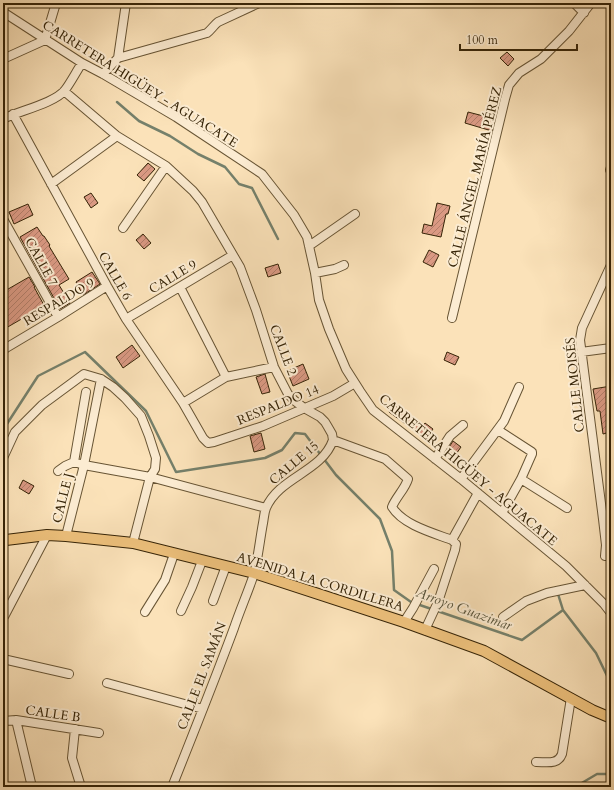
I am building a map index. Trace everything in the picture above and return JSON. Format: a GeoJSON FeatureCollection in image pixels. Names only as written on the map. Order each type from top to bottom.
{"type":"FeatureCollection","features":[{"type":"Feature","properties":{"kind":"main road","name":"AVENIDA LA CORDILLERA"},"geometry":{"type":"LineString","coordinates":[[3,541],[47,535],[133,544],[254,573],[404,622],[484,651],[592,710],[611,718]]}},
{"type":"Feature","properties":{"kind":"street"},"geometry":{"type":"LineString","coordinates":[[3,59],[45,40],[56,3]]}},
{"type":"Feature","properties":{"kind":"street"},"geometry":{"type":"LineString","coordinates":[[118,58],[126,3]]}},
{"type":"Feature","properties":{"kind":"street"},"geometry":{"type":"LineString","coordinates":[[103,74],[118,58],[207,33],[212,30],[218,22],[259,3]]}},
{"type":"Feature","properties":{"kind":"street"},"geometry":{"type":"LineString","coordinates":[[575,3],[584,13]]}},
{"type":"Feature","properties":{"kind":"street","name":"CALLE ÁNGEL MARÍA PÉREZ"},"geometry":{"type":"LineString","coordinates":[[452,318],[505,99],[510,85],[519,73],[540,59],[569,32],[591,3]]}},
{"type":"Feature","properties":{"kind":"street","name":"CARRETERA HIGÜEY - AGUACATE"},"geometry":{"type":"LineString","coordinates":[[3,12],[82,63],[176,117],[262,174],[294,215],[307,237],[320,300],[329,329],[346,369],[374,410],[566,566],[611,613]]}},
{"type":"Feature","properties":{"kind":"street"},"geometry":{"type":"LineString","coordinates":[[3,118],[52,100],[64,91],[82,63]]}},
{"type":"Feature","properties":{"kind":"street","name":"CALLE 2"},"geometry":{"type":"LineString","coordinates":[[64,91],[117,136],[166,166],[193,191],[202,202],[240,267],[256,310],[274,367],[288,394],[304,408],[320,417],[325,422],[332,434],[333,440]]}},
{"type":"Feature","properties":{"kind":"street","name":"CALLE 6"},"geometry":{"type":"LineString","coordinates":[[13,114],[126,319],[183,404],[203,438],[208,442]]}},
{"type":"Feature","properties":{"kind":"street"},"geometry":{"type":"LineString","coordinates":[[51,184],[117,136]]}},
{"type":"Feature","properties":{"kind":"street"},"geometry":{"type":"LineString","coordinates":[[123,228],[166,166]]}},
{"type":"Feature","properties":{"kind":"street"},"geometry":{"type":"LineString","coordinates":[[309,246],[355,214]]}},
{"type":"Feature","properties":{"kind":"street","name":"CALLE 7"},"geometry":{"type":"LineString","coordinates":[[3,219],[58,317]]}},
{"type":"Feature","properties":{"kind":"street","name":"CALLE 9"},"geometry":{"type":"LineString","coordinates":[[126,319],[233,255]]}},
{"type":"Feature","properties":{"kind":"street"},"geometry":{"type":"LineString","coordinates":[[315,273],[332,270],[344,265]]}},
{"type":"Feature","properties":{"kind":"street","name":"CALLE MOISÉS"},"geometry":{"type":"LineString","coordinates":[[608,556],[580,340],[582,328],[611,265]]}},
{"type":"Feature","properties":{"kind":"street","name":"RESPALDO 9"},"geometry":{"type":"LineString","coordinates":[[4,347],[58,317],[107,286]]}},
{"type":"Feature","properties":{"kind":"street"},"geometry":{"type":"LineString","coordinates":[[180,287],[226,377]]}},
{"type":"Feature","properties":{"kind":"street"},"geometry":{"type":"LineString","coordinates":[[581,352],[611,348]]}},
{"type":"Feature","properties":{"kind":"street"},"geometry":{"type":"LineString","coordinates":[[183,404],[226,377],[274,367]]}},
{"type":"Feature","properties":{"kind":"street"},"geometry":{"type":"LineString","coordinates":[[3,458],[15,432],[42,405],[84,374],[101,379],[125,398],[141,416],[156,458],[155,469],[150,477],[133,544]]}},
{"type":"Feature","properties":{"kind":"street","name":"CALLE J"},"geometry":{"type":"LineString","coordinates":[[66,536],[84,465],[101,379]]}},
{"type":"Feature","properties":{"kind":"street","name":"RESPALDO 14"},"geometry":{"type":"LineString","coordinates":[[208,442],[214,442],[262,426],[333,396],[355,383]]}},
{"type":"Feature","properties":{"kind":"street"},"geometry":{"type":"LineString","coordinates":[[460,479],[504,422],[519,386]]}},
{"type":"Feature","properties":{"kind":"street"},"geometry":{"type":"LineString","coordinates":[[74,462],[86,392]]}},
{"type":"Feature","properties":{"kind":"street"},"geometry":{"type":"LineString","coordinates":[[435,459],[450,436],[463,425]]}},
{"type":"Feature","properties":{"kind":"street"},"geometry":{"type":"LineString","coordinates":[[498,430],[532,452],[521,479],[502,513]]}},
{"type":"Feature","properties":{"kind":"street"},"geometry":{"type":"LineString","coordinates":[[333,440],[385,459],[408,478],[406,485],[395,500],[392,507],[395,512],[416,527],[452,540],[456,544],[438,602],[425,630]]}},
{"type":"Feature","properties":{"kind":"street","name":"CALLE 15"},"geometry":{"type":"LineString","coordinates":[[254,573],[266,508],[283,486],[320,460],[331,446],[333,440]]}},
{"type":"Feature","properties":{"kind":"street"},"geometry":{"type":"LineString","coordinates":[[58,471],[74,462],[150,477],[266,508]]}},
{"type":"Feature","properties":{"kind":"street"},"geometry":{"type":"LineString","coordinates":[[521,479],[567,508]]}},
{"type":"Feature","properties":{"kind":"street"},"geometry":{"type":"LineString","coordinates":[[452,540],[478,493]]}},
{"type":"Feature","properties":{"kind":"street"},"geometry":{"type":"LineString","coordinates":[[3,618],[47,535]]}},
{"type":"Feature","properties":{"kind":"street"},"geometry":{"type":"LineString","coordinates":[[145,612],[165,580],[174,554]]}},
{"type":"Feature","properties":{"kind":"street"},"geometry":{"type":"LineString","coordinates":[[181,611],[202,561]]}},
{"type":"Feature","properties":{"kind":"street"},"geometry":{"type":"LineString","coordinates":[[213,601],[226,566]]}},
{"type":"Feature","properties":{"kind":"street"},"geometry":{"type":"LineString","coordinates":[[404,622],[434,569]]}},
{"type":"Feature","properties":{"kind":"street","name":"CALLE EL SAMÁN"},"geometry":{"type":"LineString","coordinates":[[172,787],[212,687],[254,573]]}},
{"type":"Feature","properties":{"kind":"street"},"geometry":{"type":"LineString","coordinates":[[503,617],[526,601],[584,585]]}},
{"type":"Feature","properties":{"kind":"street"},"geometry":{"type":"LineString","coordinates":[[3,659],[69,674]]}},
{"type":"Feature","properties":{"kind":"street"},"geometry":{"type":"LineString","coordinates":[[107,683],[202,709]]}},
{"type":"Feature","properties":{"kind":"street"},"geometry":{"type":"LineString","coordinates":[[536,762],[552,762],[560,759],[571,698]]}},
{"type":"Feature","properties":{"kind":"street"},"geometry":{"type":"LineString","coordinates":[[16,720],[32,787]]}},
{"type":"Feature","properties":{"kind":"street","name":"CALLE B"},"geometry":{"type":"LineString","coordinates":[[3,721],[16,720],[99,733]]}},
{"type":"Feature","properties":{"kind":"street"},"geometry":{"type":"LineString","coordinates":[[75,729],[72,758],[81,787]]}},
{"type":"Feature","properties":{"kind":"building"},"geometry":{"type":"Polygon","coordinates":[[[507,52],[514,59],[508,66],[500,58],[507,52]]]}},
{"type":"Feature","properties":{"kind":"building"},"geometry":{"type":"Polygon","coordinates":[[[468,112],[495,119],[492,131],[465,123],[468,112]]]}},
{"type":"Feature","properties":{"kind":"building"},"geometry":{"type":"Polygon","coordinates":[[[148,163],[155,169],[144,181],[137,175],[148,163]]]}},
{"type":"Feature","properties":{"kind":"building"},"geometry":{"type":"Polygon","coordinates":[[[91,193],[98,203],[91,208],[84,197],[91,193]]]}},
{"type":"Feature","properties":{"kind":"building"},"geometry":{"type":"Polygon","coordinates":[[[437,203],[450,206],[448,214],[446,214],[441,237],[422,233],[424,224],[432,226],[437,203]]]}},
{"type":"Feature","properties":{"kind":"building"},"geometry":{"type":"Polygon","coordinates":[[[28,204],[33,215],[14,224],[9,212],[28,204]]]}},
{"type":"Feature","properties":{"kind":"building"},"geometry":{"type":"Polygon","coordinates":[[[37,227],[50,245],[49,246],[69,279],[59,285],[70,303],[60,309],[20,237],[37,227]]]}},
{"type":"Feature","properties":{"kind":"building"},"geometry":{"type":"Polygon","coordinates":[[[143,234],[151,243],[144,249],[136,240],[143,234]]]}},
{"type":"Feature","properties":{"kind":"building"},"geometry":{"type":"Polygon","coordinates":[[[429,250],[439,255],[433,267],[423,262],[429,250]]]}},
{"type":"Feature","properties":{"kind":"building"},"geometry":{"type":"Polygon","coordinates":[[[278,264],[281,273],[268,277],[265,268],[278,264]]]}},
{"type":"Feature","properties":{"kind":"building"},"geometry":{"type":"Polygon","coordinates":[[[92,272],[100,284],[83,295],[76,282],[92,272]]]}},
{"type":"Feature","properties":{"kind":"building"},"geometry":{"type":"Polygon","coordinates":[[[29,277],[45,307],[26,319],[25,317],[6,328],[3,322],[3,292],[29,277]]]}},
{"type":"Feature","properties":{"kind":"building"},"geometry":{"type":"Polygon","coordinates":[[[132,345],[140,356],[123,368],[116,357],[132,345]]]}},
{"type":"Feature","properties":{"kind":"building"},"geometry":{"type":"Polygon","coordinates":[[[447,352],[459,357],[455,365],[444,360],[447,352]]]}},
{"type":"Feature","properties":{"kind":"building"},"geometry":{"type":"Polygon","coordinates":[[[303,364],[309,379],[293,386],[287,371],[303,364]]]}},
{"type":"Feature","properties":{"kind":"building"},"geometry":{"type":"Polygon","coordinates":[[[265,374],[270,392],[262,394],[256,377],[265,374]]]}},
{"type":"Feature","properties":{"kind":"building"},"geometry":{"type":"Polygon","coordinates":[[[611,386],[611,432],[603,434],[600,411],[597,411],[593,389],[611,386]]]}},
{"type":"Feature","properties":{"kind":"building"},"geometry":{"type":"Polygon","coordinates":[[[394,405],[423,426],[425,423],[433,429],[426,439],[389,412],[394,405]]]}},
{"type":"Feature","properties":{"kind":"building"},"geometry":{"type":"Polygon","coordinates":[[[261,433],[265,449],[254,452],[250,436],[261,433]]]}},
{"type":"Feature","properties":{"kind":"building"},"geometry":{"type":"Polygon","coordinates":[[[453,441],[461,447],[454,457],[446,452],[453,441]]]}},
{"type":"Feature","properties":{"kind":"building"},"geometry":{"type":"Polygon","coordinates":[[[23,480],[34,486],[29,494],[19,488],[23,480]]]}},
{"type":"Feature","properties":{"kind":"waterway"},"geometry":{"type":"LineString","coordinates":[[117,102],[139,121],[170,136],[198,154],[225,167],[239,184],[252,188],[278,239]]}},
{"type":"Feature","properties":{"kind":"waterway","name":"Arroyo Guazimar"},"geometry":{"type":"LineString","coordinates":[[3,430],[38,376],[85,352],[146,411],[176,472],[265,458],[282,450],[295,433],[305,434],[336,475],[380,519],[392,551],[394,590],[411,602],[522,640],[563,610]]}},
{"type":"Feature","properties":{"kind":"waterway"},"geometry":{"type":"LineString","coordinates":[[558,594],[563,610],[596,653],[611,684]]}},
{"type":"Feature","properties":{"kind":"waterway"},"geometry":{"type":"LineString","coordinates":[[575,787],[597,774],[611,774]]}}]}
